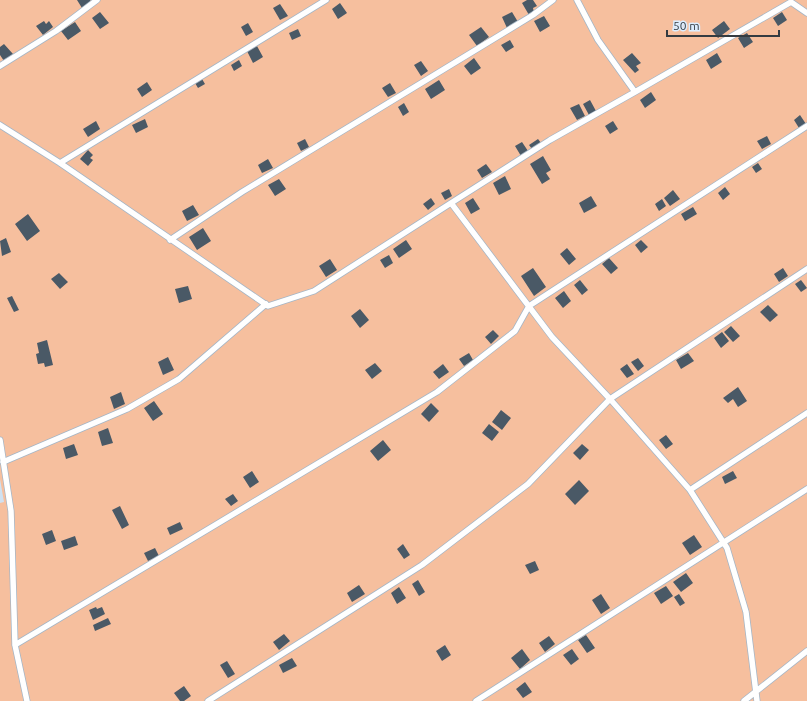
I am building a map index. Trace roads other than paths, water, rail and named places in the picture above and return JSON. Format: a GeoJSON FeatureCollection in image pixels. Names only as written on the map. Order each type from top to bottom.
{"type":"FeatureCollection","features":[{"type":"Feature","properties":{"kind":"lane"},"geometry":{"type":"LineString","coordinates":[[0,66],[56,31],[97,0]]}},
{"type":"Feature","properties":{"kind":"lane"},"geometry":{"type":"LineString","coordinates":[[60,163],[326,0]]}},
{"type":"Feature","properties":{"kind":"lane"},"geometry":{"type":"LineString","coordinates":[[170,240],[242,192],[533,15],[553,0]]}},
{"type":"Feature","properties":{"kind":"lane"},"geometry":{"type":"LineString","coordinates":[[578,0],[598,40],[635,92]]}},
{"type":"Feature","properties":{"kind":"lane"},"geometry":{"type":"LineString","coordinates":[[0,126],[60,163],[268,306],[314,291],[550,140],[790,1],[807,13]]}},
{"type":"Feature","properties":{"kind":"lane"},"geometry":{"type":"LineString","coordinates":[[16,645],[437,392],[515,331],[529,306],[807,126]]}},
{"type":"Feature","properties":{"kind":"lane"},"geometry":{"type":"LineString","coordinates":[[451,203],[552,337],[610,399],[690,490],[727,548],[746,612],[757,701]]}},
{"type":"Feature","properties":{"kind":"lane"},"geometry":{"type":"LineString","coordinates":[[208,701],[422,565],[528,484],[610,399],[807,269]]}},
{"type":"Feature","properties":{"kind":"lane"},"geometry":{"type":"LineString","coordinates":[[3,462],[127,409],[179,379],[266,304]]}},
{"type":"Feature","properties":{"kind":"lane"},"geometry":{"type":"LineString","coordinates":[[690,490],[807,412]]}},
{"type":"Feature","properties":{"kind":"lane"},"geometry":{"type":"LineString","coordinates":[[0,440],[11,512],[16,645],[27,701]]}},
{"type":"Feature","properties":{"kind":"lane"},"geometry":{"type":"LineString","coordinates":[[476,701],[807,489]]}},
{"type":"Feature","properties":{"kind":"lane"},"geometry":{"type":"LineString","coordinates":[[744,701],[807,651]]}},
{"type":"Feature","properties":{"kind":"lane"},"geometry":{"type":"LineString","coordinates":[[756,692],[761,701]]}}]}
